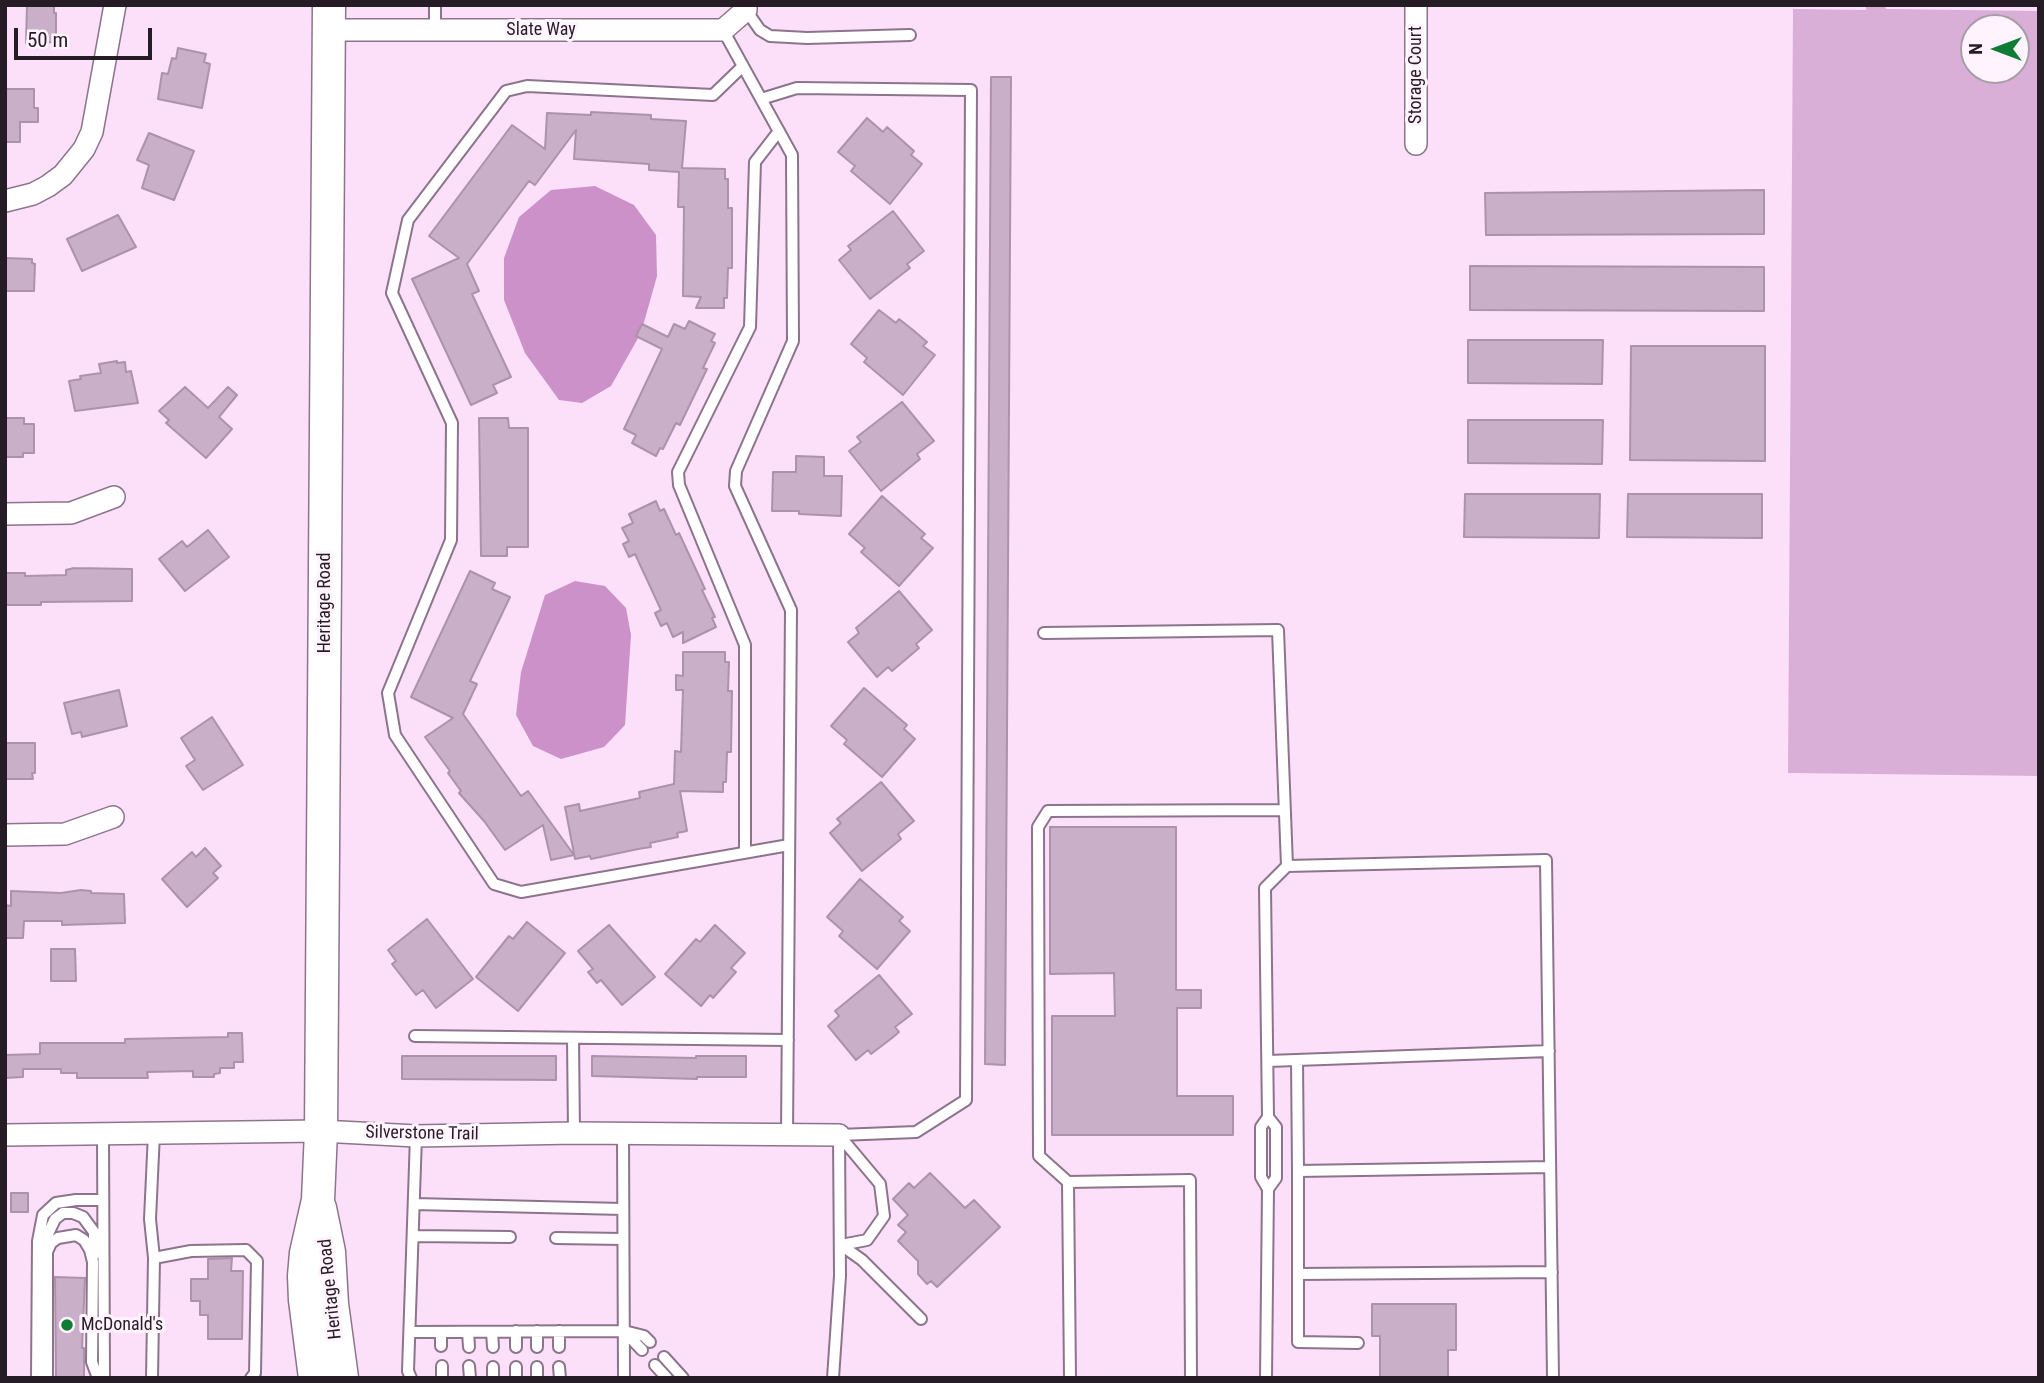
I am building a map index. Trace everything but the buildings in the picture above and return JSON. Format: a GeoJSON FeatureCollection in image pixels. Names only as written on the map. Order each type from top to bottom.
{"type":"FeatureCollection","features":[{"type":"Feature","properties":{"kind":"main road","name":"Heritage Road"},"geometry":{"type":"LineString","coordinates":[[315,1378],[304,1276],[306,1252],[318,1200],[321,1131],[329,18]]}},
{"type":"Feature","properties":{"kind":"main road","name":"Heritage Road"},"geometry":{"type":"LineString","coordinates":[[318,1200],[329,1252],[331,1304],[342,1378]]}},
{"type":"Feature","properties":{"kind":"street"},"geometry":{"type":"LineString","coordinates":[[5,201],[33,194],[48,186],[63,175],[85,149],[92,132],[115,5]]}},
{"type":"Feature","properties":{"kind":"street","name":"Storage Court"},"geometry":{"type":"LineString","coordinates":[[1416,5],[1416,144]]}},
{"type":"Feature","properties":{"kind":"street"},"geometry":{"type":"LineString","coordinates":[[723,30],[746,8]]}},
{"type":"Feature","properties":{"kind":"street","name":"Slate Way"},"geometry":{"type":"LineString","coordinates":[[329,18],[435,30],[723,30]]}},
{"type":"Feature","properties":{"kind":"street"},"geometry":{"type":"LineString","coordinates":[[5,514],[71,513],[114,497]]}},
{"type":"Feature","properties":{"kind":"street"},"geometry":{"type":"LineString","coordinates":[[5,835],[65,834],[113,817]]}},
{"type":"Feature","properties":{"kind":"street","name":"Silverstone Trail"},"geometry":{"type":"LineString","coordinates":[[5,1135],[321,1131],[416,1136],[574,1133],[839,1135]]}},
{"type":"Feature","properties":{"kind":"lane"},"geometry":{"type":"LineString","coordinates":[[435,5],[435,30]]}},
{"type":"Feature","properties":{"kind":"lane"},"geometry":{"type":"LineString","coordinates":[[746,8],[760,30],[770,36],[807,38],[910,35]]}},
{"type":"Feature","properties":{"kind":"lane"},"geometry":{"type":"LineString","coordinates":[[723,30],[792,155],[793,341],[736,471],[735,486],[791,610],[787,1135]]}},
{"type":"Feature","properties":{"kind":"lane"},"geometry":{"type":"LineString","coordinates":[[743,66],[713,95],[527,86],[506,91],[408,220],[392,293],[452,424],[452,540],[388,693],[395,735],[494,884],[521,892],[789,845]]}},
{"type":"Feature","properties":{"kind":"lane"},"geometry":{"type":"LineString","coordinates":[[761,99],[797,88],[971,90],[966,1100],[916,1132],[839,1135]]}},
{"type":"Feature","properties":{"kind":"lane"},"geometry":{"type":"LineString","coordinates":[[744,853],[746,645],[679,485],[678,472],[750,327],[755,162],[779,131]]}},
{"type":"Feature","properties":{"kind":"lane"},"geometry":{"type":"LineString","coordinates":[[1044,633],[1278,630],[1287,866]]}},
{"type":"Feature","properties":{"kind":"lane"},"geometry":{"type":"LineString","coordinates":[[1191,1378],[1190,1180],[1068,1182],[1039,1156],[1038,827],[1048,811],[1284,810]]}},
{"type":"Feature","properties":{"kind":"lane"},"geometry":{"type":"LineString","coordinates":[[1266,1378],[1268,1189],[1276,1178],[1276,1127],[1268,1117],[1265,888],[1287,866],[1546,860],[1553,1378]]}},
{"type":"Feature","properties":{"kind":"lane"},"geometry":{"type":"LineString","coordinates":[[415,1036],[788,1040]]}},
{"type":"Feature","properties":{"kind":"lane"},"geometry":{"type":"LineString","coordinates":[[573,1038],[574,1133]]}},
{"type":"Feature","properties":{"kind":"lane"},"geometry":{"type":"LineString","coordinates":[[1268,1061],[1549,1051]]}},
{"type":"Feature","properties":{"kind":"lane"},"geometry":{"type":"LineString","coordinates":[[1297,1060],[1298,1342],[1358,1343]]}},
{"type":"Feature","properties":{"kind":"lane"},"geometry":{"type":"LineString","coordinates":[[152,1378],[154,1258],[149,1219],[153,1133]]}},
{"type":"Feature","properties":{"kind":"lane"},"geometry":{"type":"LineString","coordinates":[[103,1134],[104,1378]]}},
{"type":"Feature","properties":{"kind":"lane"},"geometry":{"type":"LineString","coordinates":[[623,1134],[624,1378]]}},
{"type":"Feature","properties":{"kind":"lane"},"geometry":{"type":"LineString","coordinates":[[833,1378],[841,1245],[839,1135]]}},
{"type":"Feature","properties":{"kind":"lane"},"geometry":{"type":"LineString","coordinates":[[839,1135],[880,1184],[884,1216],[867,1240],[841,1245]]}},
{"type":"Feature","properties":{"kind":"lane"},"geometry":{"type":"LineString","coordinates":[[411,1378],[408,1371],[416,1136]]}},
{"type":"Feature","properties":{"kind":"lane"},"geometry":{"type":"LineString","coordinates":[[1298,1171],[1550,1167]]}},
{"type":"Feature","properties":{"kind":"lane"},"geometry":{"type":"LineString","coordinates":[[1068,1182],[1070,1378]]}},
{"type":"Feature","properties":{"kind":"lane"},"geometry":{"type":"LineString","coordinates":[[37,1378],[38,1241],[43,1215],[56,1203],[103,1200]]}},
{"type":"Feature","properties":{"kind":"lane"},"geometry":{"type":"LineString","coordinates":[[414,1204],[623,1209]]}},
{"type":"Feature","properties":{"kind":"lane"},"geometry":{"type":"LineString","coordinates":[[47,1378],[47,1236],[55,1219],[64,1213],[73,1213],[83,1217],[94,1232],[92,1362],[98,1378]]}},
{"type":"Feature","properties":{"kind":"lane"},"geometry":{"type":"LineString","coordinates":[[47,1252],[51,1243],[58,1238],[76,1235],[84,1240],[93,1262]]}},
{"type":"Feature","properties":{"kind":"lane"},"geometry":{"type":"LineString","coordinates":[[413,1236],[510,1237]]}},
{"type":"Feature","properties":{"kind":"lane"},"geometry":{"type":"LineString","coordinates":[[556,1238],[623,1239]]}},
{"type":"Feature","properties":{"kind":"lane"},"geometry":{"type":"LineString","coordinates":[[841,1245],[862,1260],[921,1319]]}},
{"type":"Feature","properties":{"kind":"lane"},"geometry":{"type":"LineString","coordinates":[[154,1258],[191,1251],[246,1250],[257,1261],[255,1373],[251,1378]]}},
{"type":"Feature","properties":{"kind":"lane"},"geometry":{"type":"LineString","coordinates":[[1298,1274],[1552,1272]]}},
{"type":"Feature","properties":{"kind":"lane"},"geometry":{"type":"LineString","coordinates":[[516,1331],[516,1347]]}},
{"type":"Feature","properties":{"kind":"lane"},"geometry":{"type":"LineString","coordinates":[[537,1331],[537,1347]]}},
{"type":"Feature","properties":{"kind":"lane"},"geometry":{"type":"LineString","coordinates":[[559,1331],[559,1347]]}},
{"type":"Feature","properties":{"kind":"lane"},"geometry":{"type":"LineString","coordinates":[[410,1332],[624,1331],[646,1346]]}},
{"type":"Feature","properties":{"kind":"lane"},"geometry":{"type":"LineString","coordinates":[[441,1332],[441,1346]]}},
{"type":"Feature","properties":{"kind":"lane"},"geometry":{"type":"LineString","coordinates":[[468,1332],[469,1347]]}},
{"type":"Feature","properties":{"kind":"lane"},"geometry":{"type":"LineString","coordinates":[[492,1332],[492,1347]]}},
{"type":"Feature","properties":{"kind":"lane"},"geometry":{"type":"LineString","coordinates":[[667,1378],[659,1361],[683,1378]]}},
{"type":"Feature","properties":{"kind":"shaded area"},"geometry":{"type":"Polygon","coordinates":[[[1866,5],[1885,5],[1886,9],[2039,11],[2039,776],[1788,773],[1793,9],[1866,10],[1866,5]]]}},
{"type":"Feature","properties":{"kind":"shaded area"},"geometry":{"type":"Polygon","coordinates":[[[595,186],[634,205],[656,235],[657,276],[641,333],[611,386],[582,403],[559,400],[525,353],[504,300],[504,258],[519,217],[551,190],[595,186]]]}},
{"type":"Feature","properties":{"kind":"shaded area"},"geometry":{"type":"Polygon","coordinates":[[[575,581],[605,586],[626,608],[631,635],[625,725],[604,747],[561,759],[533,746],[516,715],[521,672],[545,595],[575,581]]]}},
{"type":"Feature","properties":{"kind":"place","name":"McDonald's"},"geometry":{"type":"Point","coordinates":[67,1325]}}]}
